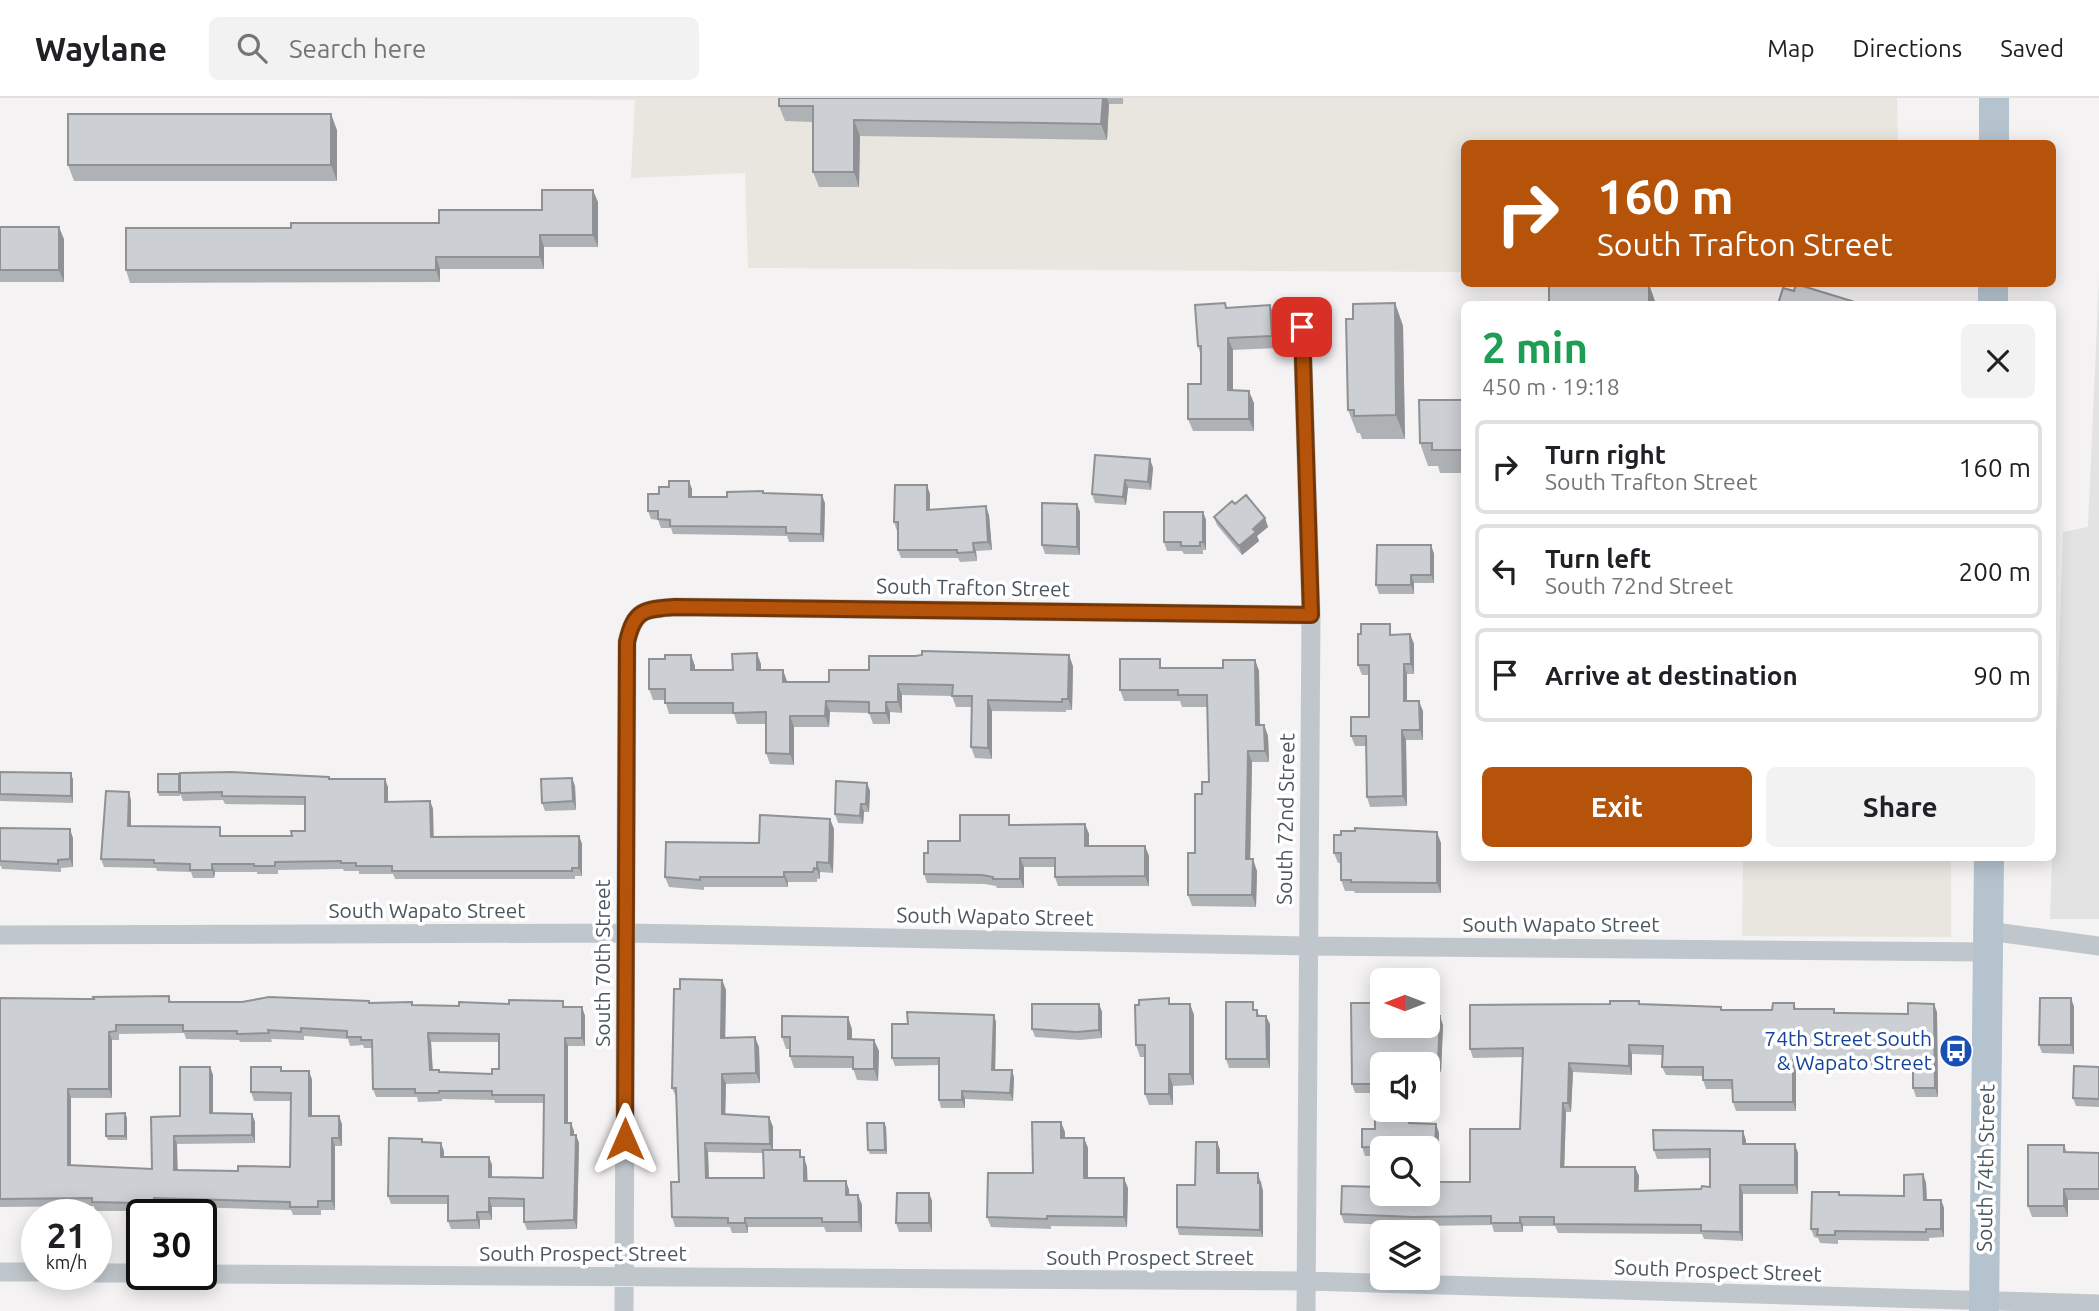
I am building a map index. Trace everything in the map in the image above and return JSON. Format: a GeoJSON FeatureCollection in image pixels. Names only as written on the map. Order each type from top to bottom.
{"type":"FeatureCollection","features":[{"type":"Feature","properties":{"kind":"main road"},"geometry":{"type":"LineString","coordinates":[[1994,98],[1994,140]]}},
{"type":"Feature","properties":{"kind":"main road","name":"South 74th Street"},"geometry":{"type":"LineString","coordinates":[[1984,1306],[1989,861]]}},
{"type":"Feature","properties":{"kind":"street","name":"South 72nd Street"},"geometry":{"type":"LineString","coordinates":[[1302,327],[1311,615],[1306,1311]]}},
{"type":"Feature","properties":{"kind":"street","name":"South Trafton Street"},"geometry":{"type":"LineString","coordinates":[[636,616],[648,609],[675,607],[1311,615]]}},
{"type":"Feature","properties":{"kind":"street","name":"South 70th Street"},"geometry":{"type":"LineString","coordinates":[[624,1311],[627,642],[636,616]]}},
{"type":"Feature","properties":{"kind":"street","name":"South Wapato Street"},"geometry":{"type":"LineString","coordinates":[[0,935],[626,933],[1307,946],[1989,942],[2099,946]]}},
{"type":"Feature","properties":{"kind":"street"},"geometry":{"type":"LineString","coordinates":[[0,1272],[21,1272]]}},
{"type":"Feature","properties":{"kind":"street","name":"South Prospect Street"},"geometry":{"type":"LineString","coordinates":[[217,1273],[1307,1281],[1984,1306],[2099,1304]]}},
{"type":"Feature","properties":{"kind":"shaded area"},"geometry":{"type":"Polygon","coordinates":[[[324,98],[1897,98],[1898,140],[1461,140],[1461,272],[748,268],[745,173],[631,178],[635,100],[324,98]]]}},
{"type":"Feature","properties":{"kind":"shaded area"},"geometry":{"type":"Polygon","coordinates":[[[2099,278],[2099,919],[2050,919],[2052,861],[2056,861],[2056,740],[2063,532],[2088,527],[2099,278]]]}},
{"type":"Feature","properties":{"kind":"shaded area"},"geometry":{"type":"Polygon","coordinates":[[[1743,861],[1951,861],[1951,937],[1742,936],[1743,861]]]}},
{"type":"Feature","properties":{"kind":"building"},"geometry":{"type":"Polygon","coordinates":[[[779,98],[1103,98],[1101,124],[854,120],[854,172],[813,172],[813,106],[779,106],[779,98]]]}},
{"type":"Feature","properties":{"kind":"building"},"geometry":{"type":"Polygon","coordinates":[[[68,114],[331,114],[331,165],[68,165],[68,114]]]}},
{"type":"Feature","properties":{"kind":"building"},"geometry":{"type":"Polygon","coordinates":[[[542,190],[593,190],[593,235],[540,235],[540,257],[436,257],[436,270],[126,270],[126,228],[291,228],[291,223],[439,223],[439,210],[542,210],[542,190]]]}},
{"type":"Feature","properties":{"kind":"building"},"geometry":{"type":"Polygon","coordinates":[[[0,227],[59,227],[59,270],[0,270],[0,227]]]}},
{"type":"Feature","properties":{"kind":"building"},"geometry":{"type":"Polygon","coordinates":[[[1549,287],[1649,287],[1649,301],[1549,301],[1549,287]]]}},
{"type":"Feature","properties":{"kind":"building"},"geometry":{"type":"Polygon","coordinates":[[[1795,287],[1806,287],[1851,301],[1779,301],[1783,288],[1794,291],[1795,287]]]}},
{"type":"Feature","properties":{"kind":"building"},"geometry":{"type":"Polygon","coordinates":[[[1225,303],[1226,308],[1270,305],[1272,336],[1228,338],[1228,390],[1249,391],[1249,419],[1188,419],[1188,384],[1201,384],[1201,346],[1198,346],[1195,305],[1225,303]]]}},
{"type":"Feature","properties":{"kind":"building"},"geometry":{"type":"Polygon","coordinates":[[[1395,303],[1396,415],[1354,416],[1354,410],[1348,410],[1346,319],[1353,319],[1353,304],[1395,303]]]}},
{"type":"Feature","properties":{"kind":"building"},"geometry":{"type":"Polygon","coordinates":[[[1419,400],[1461,400],[1461,450],[1432,450],[1432,443],[1420,443],[1419,400]]]}},
{"type":"Feature","properties":{"kind":"building"},"geometry":{"type":"Polygon","coordinates":[[[1095,455],[1150,459],[1148,482],[1125,480],[1123,497],[1092,494],[1095,455]]]}},
{"type":"Feature","properties":{"kind":"building"},"geometry":{"type":"Polygon","coordinates":[[[669,481],[689,481],[689,497],[727,497],[727,492],[763,491],[822,495],[821,534],[786,533],[786,527],[670,526],[670,520],[658,519],[658,511],[648,511],[648,494],[659,494],[659,487],[669,487],[669,481]]]}},
{"type":"Feature","properties":{"kind":"building"},"geometry":{"type":"Polygon","coordinates":[[[895,485],[927,485],[927,510],[986,506],[988,542],[973,543],[974,552],[898,550],[898,522],[894,522],[895,485]]]}},
{"type":"Feature","properties":{"kind":"building"},"geometry":{"type":"Polygon","coordinates":[[[1246,495],[1265,518],[1253,529],[1256,532],[1239,546],[1214,517],[1232,501],[1235,504],[1246,495]]]}},
{"type":"Feature","properties":{"kind":"building"},"geometry":{"type":"Polygon","coordinates":[[[1042,503],[1077,504],[1077,547],[1042,545],[1042,503]]]}},
{"type":"Feature","properties":{"kind":"building"},"geometry":{"type":"Polygon","coordinates":[[[1164,512],[1203,512],[1203,542],[1200,542],[1200,546],[1164,542],[1164,512]]]}},
{"type":"Feature","properties":{"kind":"building"},"geometry":{"type":"Polygon","coordinates":[[[1377,545],[1431,545],[1431,575],[1411,575],[1411,585],[1376,585],[1377,545]]]}},
{"type":"Feature","properties":{"kind":"building"},"geometry":{"type":"Polygon","coordinates":[[[1361,624],[1390,624],[1390,635],[1410,634],[1411,664],[1404,664],[1404,701],[1419,701],[1420,730],[1402,730],[1403,796],[1367,797],[1366,736],[1351,736],[1351,717],[1369,717],[1369,665],[1358,665],[1358,634],[1361,634],[1361,624]]]}},
{"type":"Feature","properties":{"kind":"building"},"geometry":{"type":"Polygon","coordinates":[[[922,651],[1069,655],[1068,699],[1062,699],[1062,702],[988,700],[988,748],[971,747],[972,696],[952,696],[953,685],[898,684],[898,702],[886,702],[886,713],[869,713],[869,702],[826,701],[825,716],[790,716],[790,754],[766,753],[766,712],[733,713],[733,703],[665,703],[665,689],[649,689],[649,659],[665,659],[665,655],[691,655],[691,670],[733,670],[732,654],[757,653],[757,670],[783,670],[783,682],[829,682],[829,670],[869,670],[869,656],[915,656],[922,655],[922,651]]]}},
{"type":"Feature","properties":{"kind":"building"},"geometry":{"type":"Polygon","coordinates":[[[1120,659],[1160,659],[1160,668],[1223,668],[1223,660],[1255,660],[1256,725],[1264,725],[1265,751],[1248,751],[1246,859],[1253,859],[1252,895],[1188,895],[1188,853],[1195,853],[1195,794],[1202,794],[1202,782],[1209,782],[1207,695],[1178,695],[1178,690],[1120,690],[1120,659]]]}},
{"type":"Feature","properties":{"kind":"building"},"geometry":{"type":"Polygon","coordinates":[[[0,772],[71,773],[71,796],[0,794],[0,772]]]}},
{"type":"Feature","properties":{"kind":"building"},"geometry":{"type":"Polygon","coordinates":[[[231,772],[329,779],[385,779],[385,802],[430,801],[431,837],[579,836],[579,868],[572,868],[572,871],[392,871],[392,866],[356,866],[356,863],[341,861],[275,862],[275,866],[212,864],[212,870],[190,870],[190,864],[101,859],[106,791],[129,792],[128,826],[220,827],[220,836],[292,836],[291,831],[305,831],[305,797],[222,796],[222,792],[180,793],[180,773],[231,772]]]}},
{"type":"Feature","properties":{"kind":"building"},"geometry":{"type":"Polygon","coordinates":[[[158,774],[179,774],[179,792],[158,792],[158,774]]]}},
{"type":"Feature","properties":{"kind":"building"},"geometry":{"type":"Polygon","coordinates":[[[572,778],[573,801],[542,803],[541,779],[572,778]]]}},
{"type":"Feature","properties":{"kind":"building"},"geometry":{"type":"Polygon","coordinates":[[[836,781],[867,783],[866,804],[861,804],[860,816],[835,814],[836,781]]]}},
{"type":"Feature","properties":{"kind":"building"},"geometry":{"type":"Polygon","coordinates":[[[760,815],[830,819],[829,863],[817,862],[817,869],[814,868],[813,872],[784,872],[784,877],[700,877],[700,880],[665,877],[666,842],[759,843],[760,815]]]}},
{"type":"Feature","properties":{"kind":"building"},"geometry":{"type":"Polygon","coordinates":[[[960,815],[1009,815],[1009,825],[1085,824],[1085,846],[1145,846],[1145,876],[1055,877],[1055,858],[1020,858],[1020,879],[924,874],[924,853],[928,853],[928,841],[960,841],[960,815]]]}},
{"type":"Feature","properties":{"kind":"building"},"geometry":{"type":"Polygon","coordinates":[[[0,828],[70,829],[70,859],[58,860],[58,864],[0,861],[0,828]]]}},
{"type":"Feature","properties":{"kind":"building"},"geometry":{"type":"Polygon","coordinates":[[[1355,828],[1437,832],[1437,883],[1341,880],[1341,853],[1334,853],[1334,835],[1341,835],[1341,831],[1355,831],[1355,828]]]}},
{"type":"Feature","properties":{"kind":"building"},"geometry":{"type":"Polygon","coordinates":[[[680,979],[722,980],[721,1038],[755,1037],[756,1073],[722,1074],[722,1114],[769,1117],[770,1144],[705,1143],[706,1178],[764,1178],[763,1150],[800,1150],[800,1157],[804,1157],[804,1181],[846,1181],[846,1195],[858,1195],[859,1222],[822,1222],[822,1218],[745,1218],[745,1223],[728,1223],[728,1218],[672,1217],[671,1182],[679,1182],[676,1088],[672,1088],[674,989],[680,989],[680,979]]]}},
{"type":"Feature","properties":{"kind":"building"},"geometry":{"type":"Polygon","coordinates":[[[169,996],[169,1002],[242,1002],[269,997],[459,1006],[459,1002],[509,1004],[509,1000],[563,1001],[563,1007],[582,1007],[582,1038],[565,1038],[565,1123],[571,1123],[571,1135],[576,1135],[574,1220],[524,1222],[524,1199],[489,1198],[489,1212],[477,1212],[477,1220],[448,1221],[448,1196],[388,1196],[389,1138],[422,1139],[422,1142],[441,1143],[441,1157],[489,1157],[489,1177],[543,1178],[544,1095],[492,1095],[492,1091],[415,1093],[415,1089],[373,1089],[372,1040],[347,1037],[347,1031],[301,1028],[301,1032],[268,1030],[269,1033],[237,1034],[237,1031],[183,1031],[183,1025],[116,1025],[116,1031],[109,1032],[109,1089],[68,1089],[68,1165],[152,1169],[151,1117],[180,1116],[180,1067],[210,1067],[210,1113],[252,1114],[252,1135],[174,1136],[174,1170],[238,1171],[238,1166],[290,1167],[291,1093],[251,1092],[251,1067],[281,1067],[281,1071],[309,1071],[309,1116],[339,1116],[339,1138],[332,1138],[332,1201],[318,1201],[318,1207],[290,1207],[290,1202],[217,1199],[126,1199],[126,1203],[92,1198],[0,1199],[0,998],[94,999],[93,997],[169,996]],[[428,1033],[430,1070],[492,1074],[492,1069],[499,1069],[499,1034],[428,1033]]]}},
{"type":"Feature","properties":{"kind":"building"},"geometry":{"type":"Polygon","coordinates":[[[1169,998],[1169,1004],[1190,1004],[1190,1074],[1169,1074],[1169,1094],[1145,1094],[1145,1045],[1136,1045],[1135,1005],[1139,1005],[1139,1000],[1169,998]]]}},
{"type":"Feature","properties":{"kind":"building"},"geometry":{"type":"Polygon","coordinates":[[[2040,998],[2071,998],[2071,1045],[2039,1045],[2040,998]]]}},
{"type":"Feature","properties":{"kind":"building"},"geometry":{"type":"Polygon","coordinates":[[[1610,1001],[1639,1001],[1639,1004],[1721,1007],[1721,1010],[1772,1010],[1773,1003],[1794,1003],[1794,1009],[1834,1009],[1834,1013],[1908,1014],[1908,1003],[1934,1004],[1935,1088],[1913,1088],[1913,1060],[1793,1060],[1793,1102],[1733,1102],[1732,1080],[1703,1080],[1703,1067],[1662,1067],[1663,1046],[1629,1045],[1629,1066],[1569,1063],[1568,1103],[1563,1103],[1561,1167],[1635,1167],[1635,1191],[1701,1189],[1702,1186],[1710,1187],[1710,1149],[1654,1150],[1653,1130],[1743,1131],[1743,1144],[1795,1144],[1795,1185],[1740,1185],[1740,1232],[1701,1231],[1701,1225],[1554,1224],[1554,1217],[1520,1217],[1520,1223],[1491,1223],[1491,1216],[1341,1214],[1342,1186],[1370,1187],[1370,1206],[1440,1206],[1440,1182],[1470,1182],[1470,1129],[1520,1129],[1523,1048],[1470,1049],[1470,1005],[1610,1004],[1610,1001]]]}},
{"type":"Feature","properties":{"kind":"building"},"geometry":{"type":"Polygon","coordinates":[[[1226,1002],[1253,1002],[1253,1010],[1257,1010],[1257,1016],[1266,1016],[1267,1059],[1226,1059],[1226,1002]]]}},
{"type":"Feature","properties":{"kind":"building"},"geometry":{"type":"Polygon","coordinates":[[[1351,1003],[1370,1003],[1370,1038],[1439,1038],[1438,1052],[1370,1052],[1370,1084],[1352,1084],[1351,1003]]]}},
{"type":"Feature","properties":{"kind":"building"},"geometry":{"type":"Polygon","coordinates":[[[1032,1004],[1099,1004],[1099,1030],[1077,1032],[1032,1029],[1032,1004]]]}},
{"type":"Feature","properties":{"kind":"building"},"geometry":{"type":"Polygon","coordinates":[[[907,1012],[994,1015],[992,1070],[1012,1070],[1010,1093],[962,1091],[962,1100],[939,1100],[939,1058],[892,1058],[892,1024],[908,1024],[907,1012]]]}},
{"type":"Feature","properties":{"kind":"building"},"geometry":{"type":"Polygon","coordinates":[[[782,1016],[848,1017],[848,1039],[874,1040],[874,1069],[853,1069],[853,1057],[790,1056],[790,1037],[782,1037],[782,1016]]]}},
{"type":"Feature","properties":{"kind":"building"},"geometry":{"type":"Polygon","coordinates":[[[2074,1066],[2099,1067],[2099,1099],[2073,1098],[2074,1066]]]}},
{"type":"Feature","properties":{"kind":"building"},"geometry":{"type":"Polygon","coordinates":[[[125,1113],[125,1136],[106,1136],[106,1114],[125,1113]]]}},
{"type":"Feature","properties":{"kind":"building"},"geometry":{"type":"Polygon","coordinates":[[[1032,1122],[1061,1122],[1061,1138],[1084,1138],[1084,1178],[1124,1178],[1124,1217],[987,1217],[988,1173],[1033,1173],[1032,1122]]]}},
{"type":"Feature","properties":{"kind":"building"},"geometry":{"type":"Polygon","coordinates":[[[1375,1122],[1436,1124],[1436,1136],[1370,1136],[1370,1147],[1362,1147],[1362,1129],[1375,1129],[1375,1122]]]}},
{"type":"Feature","properties":{"kind":"building"},"geometry":{"type":"Polygon","coordinates":[[[867,1123],[884,1123],[885,1150],[868,1150],[867,1123]]]}},
{"type":"Feature","properties":{"kind":"building"},"geometry":{"type":"Polygon","coordinates":[[[1196,1142],[1217,1142],[1217,1173],[1258,1173],[1260,1230],[1177,1227],[1177,1185],[1195,1185],[1196,1142]]]}},
{"type":"Feature","properties":{"kind":"building"},"geometry":{"type":"Polygon","coordinates":[[[2028,1145],[2064,1145],[2064,1152],[2099,1153],[2099,1189],[2064,1189],[2064,1206],[2028,1206],[2028,1145]]]}},
{"type":"Feature","properties":{"kind":"building"},"geometry":{"type":"Polygon","coordinates":[[[1923,1174],[1924,1200],[1941,1200],[1941,1229],[1926,1229],[1926,1232],[1835,1231],[1835,1235],[1817,1235],[1818,1229],[1811,1229],[1812,1192],[1904,1196],[1904,1175],[1923,1174]]]}},
{"type":"Feature","properties":{"kind":"building"},"geometry":{"type":"Polygon","coordinates":[[[897,1193],[929,1193],[929,1223],[896,1223],[897,1193]]]}},
{"type":"Feature","properties":{"kind":"place","name":"74th Street South & Wapato Street"},"geometry":{"type":"Point","coordinates":[1956,1051]}},
{"type":"Feature","properties":{"kind":"route"},"geometry":{"type":"LineString","coordinates":[[625,1139],[627,642],[636,616],[648,609],[675,607],[1311,615],[1302,327]]}}]}
